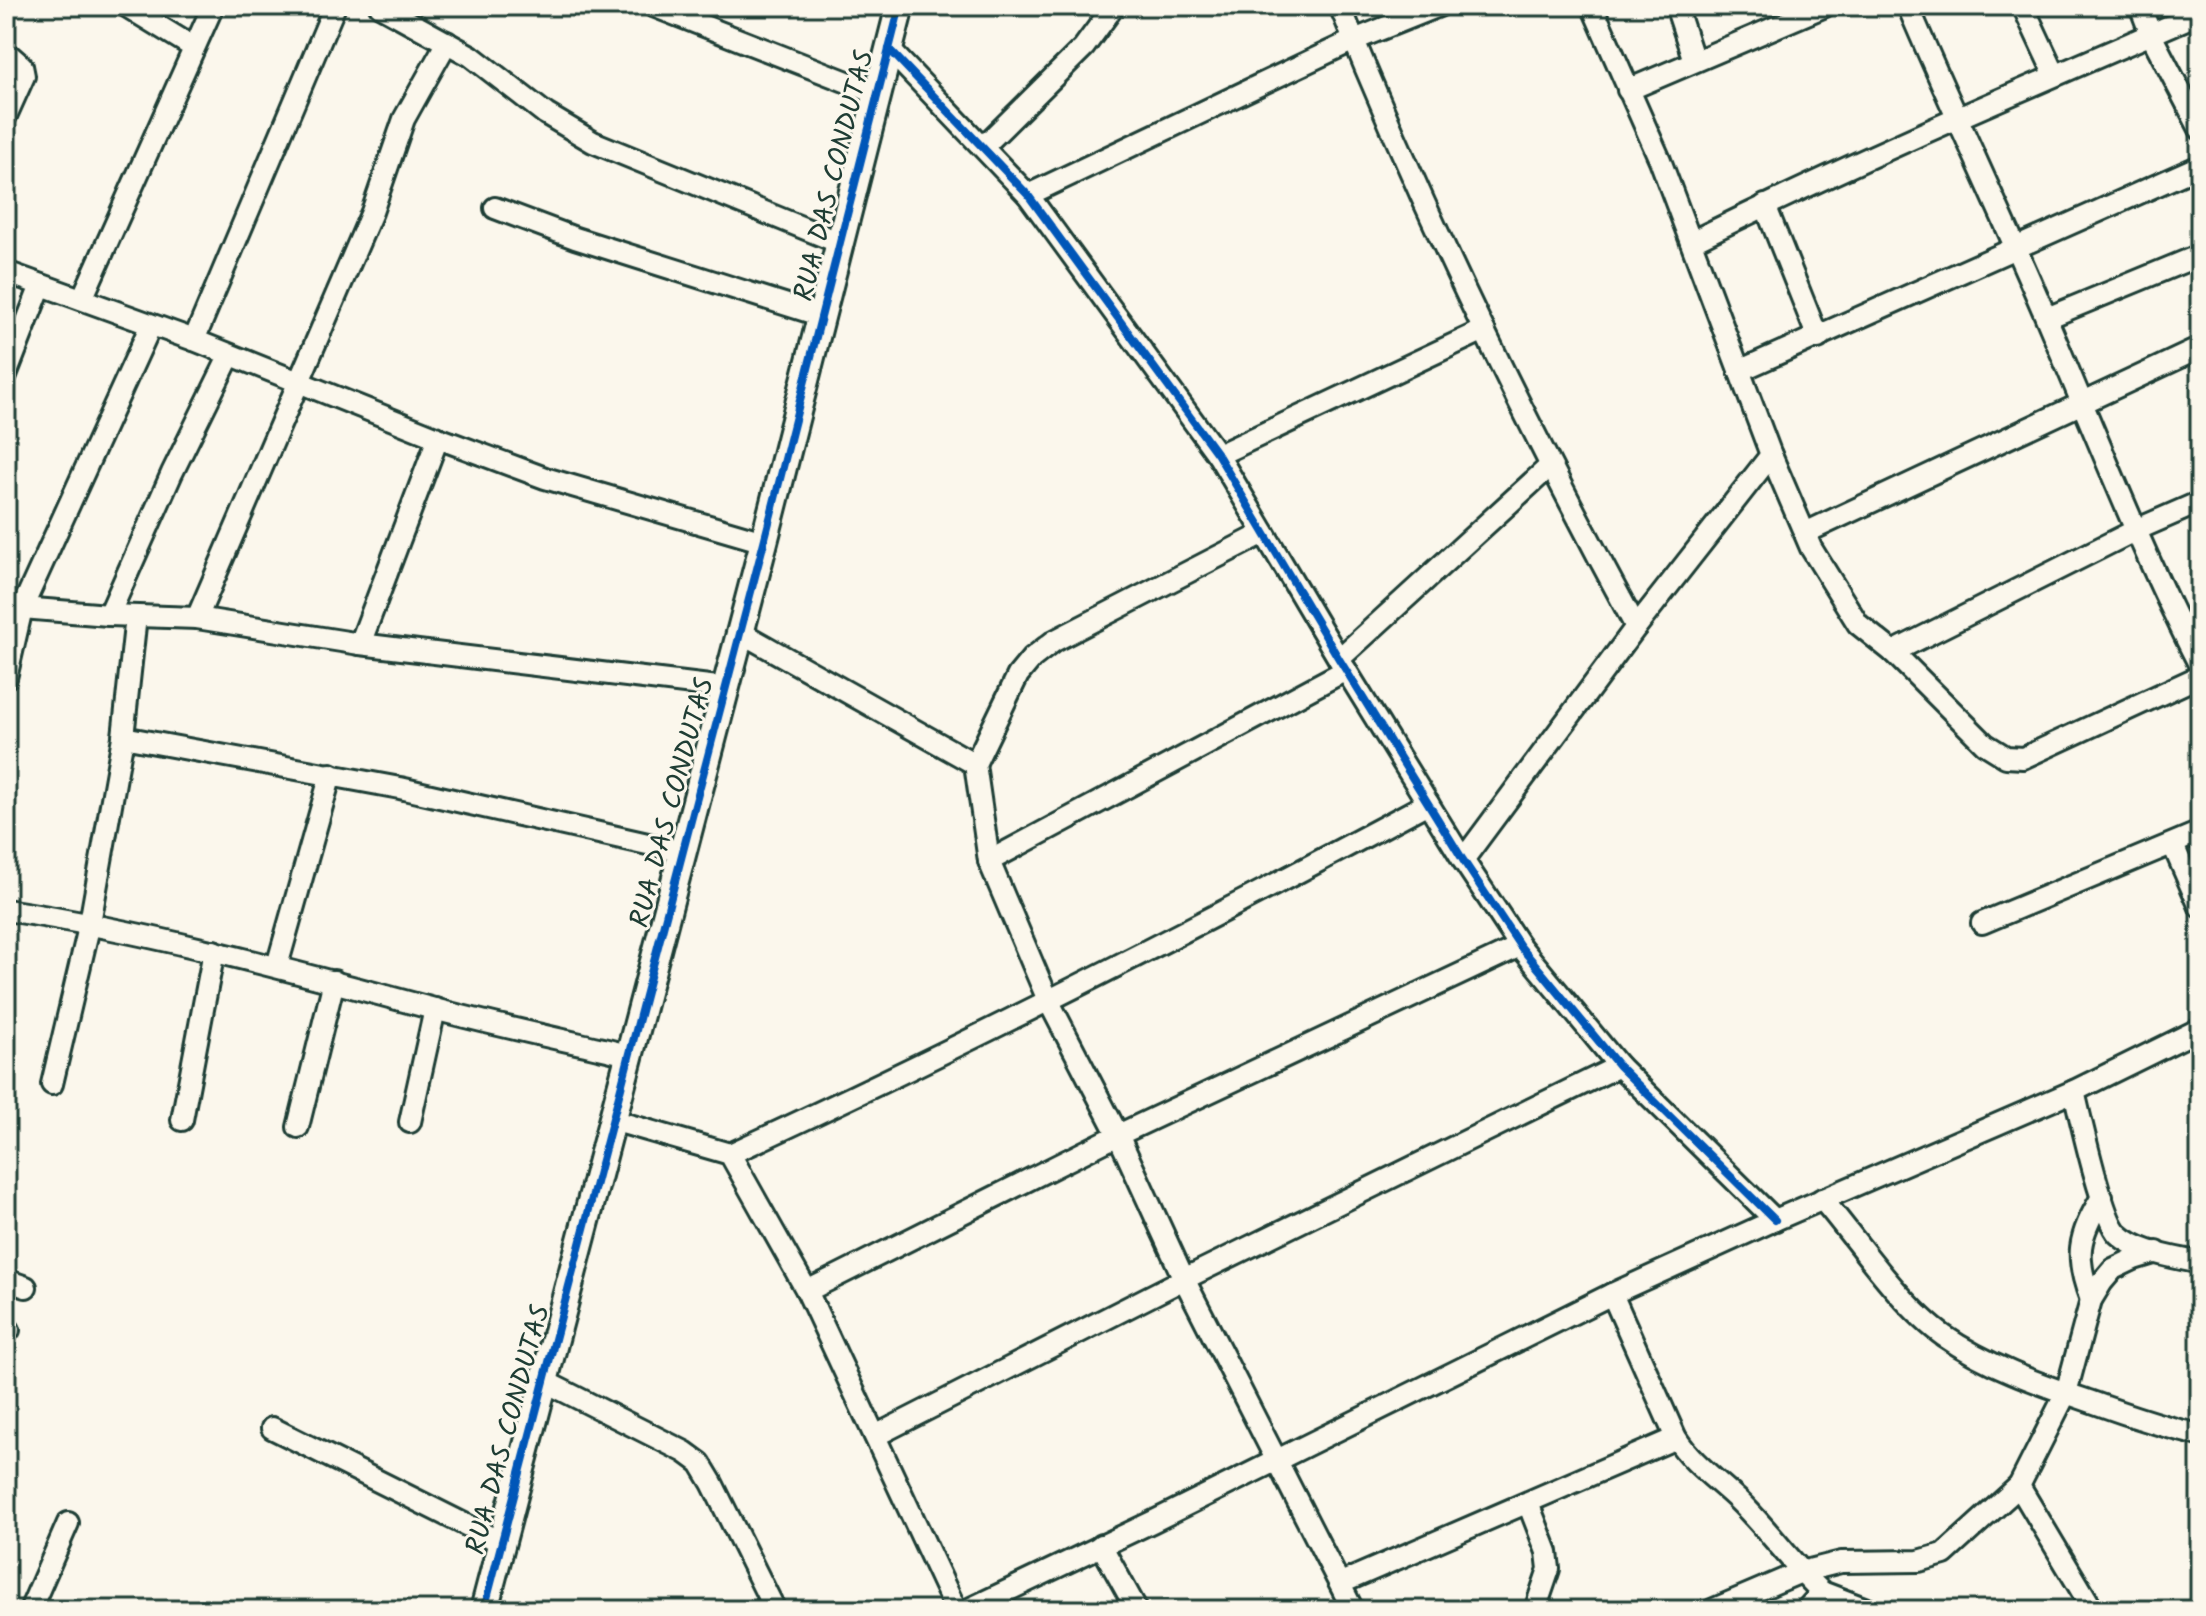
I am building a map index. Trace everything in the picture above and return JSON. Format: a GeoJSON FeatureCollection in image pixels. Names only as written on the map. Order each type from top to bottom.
{"type":"FeatureCollection","features":[{"type":"Feature","properties":{"kind":"street"},"geometry":{"type":"LineString","coordinates":[[126,6],[193,47]]}},
{"type":"Feature","properties":{"kind":"street"},"geometry":{"type":"LineString","coordinates":[[82,299],[213,6]]}},
{"type":"Feature","properties":{"kind":"street"},"geometry":{"type":"LineString","coordinates":[[194,340],[335,6]]}},
{"type":"Feature","properties":{"kind":"street"},"geometry":{"type":"LineString","coordinates":[[380,6],[471,56],[546,114],[593,142],[840,243]]}},
{"type":"Feature","properties":{"kind":"street"},"geometry":{"type":"LineString","coordinates":[[653,6],[878,94]]}},
{"type":"Feature","properties":{"kind":"street","name":"RUA DAS CONDUTAS"},"geometry":{"type":"LineString","coordinates":[[484,1610],[764,542],[900,6]]}},
{"type":"Feature","properties":{"kind":"street"},"geometry":{"type":"LineString","coordinates":[[984,146],[1084,47],[1114,6]]}},
{"type":"Feature","properties":{"kind":"street"},"geometry":{"type":"LineString","coordinates":[[1340,6],[1484,330],[1550,466],[1636,627]]}},
{"type":"Feature","properties":{"kind":"street"},"geometry":{"type":"LineString","coordinates":[[1028,195],[1354,40],[1439,6]]}},
{"type":"Feature","properties":{"kind":"street"},"geometry":{"type":"LineString","coordinates":[[1592,6],[1660,160],[1771,455],[1805,533],[1858,624],[1893,652],[1985,744],[2006,757],[2023,758],[2200,676]]}},
{"type":"Feature","properties":{"kind":"street"},"geometry":{"type":"LineString","coordinates":[[1676,6],[1694,61]]}},
{"type":"Feature","properties":{"kind":"street"},"geometry":{"type":"LineString","coordinates":[[1628,90],[1825,6]]}},
{"type":"Feature","properties":{"kind":"street"},"geometry":{"type":"LineString","coordinates":[[1908,6],[1955,119],[2047,318],[2173,613],[2200,666]]}},
{"type":"Feature","properties":{"kind":"street"},"geometry":{"type":"LineString","coordinates":[[2023,6],[2055,75]]}},
{"type":"Feature","properties":{"kind":"street"},"geometry":{"type":"LineString","coordinates":[[2140,6],[2151,35],[2200,129]]}},
{"type":"Feature","properties":{"kind":"street"},"geometry":{"type":"LineString","coordinates":[[1691,242],[1955,119],[2200,13]]}},
{"type":"Feature","properties":{"kind":"street"},"geometry":{"type":"LineString","coordinates":[[197,618],[372,212],[404,119],[447,42]]}},
{"type":"Feature","properties":{"kind":"street"},"geometry":{"type":"LineString","coordinates":[[889,49],[1028,195],[1218,455],[1342,664],[1520,946],[1619,1066],[1775,1220]]}},
{"type":"Feature","properties":{"kind":"street"},"geometry":{"type":"LineString","coordinates":[[6,52],[22,66],[24,76],[6,116]]}},
{"type":"Feature","properties":{"kind":"street"},"geometry":{"type":"LineString","coordinates":[[1739,371],[2200,166]]}},
{"type":"Feature","properties":{"kind":"street"},"geometry":{"type":"LineString","coordinates":[[1765,205],[1818,338]]}},
{"type":"Feature","properties":{"kind":"street"},"geometry":{"type":"LineString","coordinates":[[495,208],[575,238],[822,316]]}},
{"type":"Feature","properties":{"kind":"street"},"geometry":{"type":"LineString","coordinates":[[2047,318],[2200,255]]}},
{"type":"Feature","properties":{"kind":"street"},"geometry":{"type":"LineString","coordinates":[[6,272],[194,340],[545,478],[764,542]]}},
{"type":"Feature","properties":{"kind":"street"},"geometry":{"type":"LineString","coordinates":[[6,375],[41,285]]}},
{"type":"Feature","properties":{"kind":"street"},"geometry":{"type":"LineString","coordinates":[[6,678],[22,608],[151,325]]}},
{"type":"Feature","properties":{"kind":"street"},"geometry":{"type":"LineString","coordinates":[[1218,455],[1484,330]]}},
{"type":"Feature","properties":{"kind":"street"},"geometry":{"type":"LineString","coordinates":[[1805,533],[2200,348]]}},
{"type":"Feature","properties":{"kind":"street"},"geometry":{"type":"LineString","coordinates":[[109,615],[172,473],[230,355]]}},
{"type":"Feature","properties":{"kind":"street"},"geometry":{"type":"LineString","coordinates":[[360,644],[438,438]]}},
{"type":"Feature","properties":{"kind":"street"},"geometry":{"type":"LineString","coordinates":[[1463,860],[1636,627],[1771,455]]}},
{"type":"Feature","properties":{"kind":"street"},"geometry":{"type":"LineString","coordinates":[[989,861],[1342,664],[1550,466]]}},
{"type":"Feature","properties":{"kind":"street"},"geometry":{"type":"LineString","coordinates":[[1893,652],[2138,529],[2200,502]]}},
{"type":"Feature","properties":{"kind":"street"},"geometry":{"type":"LineString","coordinates":[[1264,533],[1054,641],[1032,658],[1018,675],[975,764],[989,861],[1048,1000],[1118,1135],[1184,1279],[1353,1610]]}},
{"type":"Feature","properties":{"kind":"street"},"geometry":{"type":"LineString","coordinates":[[22,608],[197,618],[360,644],[726,688]]}},
{"type":"Feature","properties":{"kind":"street"},"geometry":{"type":"LineString","coordinates":[[52,1084],[90,923],[123,737],[136,616]]}},
{"type":"Feature","properties":{"kind":"street"},"geometry":{"type":"LineString","coordinates":[[740,632],[975,764]]}},
{"type":"Feature","properties":{"kind":"street"},"geometry":{"type":"LineString","coordinates":[[123,737],[331,774],[683,852]]}},
{"type":"Feature","properties":{"kind":"street"},"geometry":{"type":"LineString","coordinates":[[277,966],[331,774]]}},
{"type":"Feature","properties":{"kind":"street"},"geometry":{"type":"LineString","coordinates":[[612,1120],[730,1154],[1048,1000],[1262,892],[1428,803]]}},
{"type":"Feature","properties":{"kind":"street"},"geometry":{"type":"LineString","coordinates":[[1982,923],[2200,832]]}},
{"type":"Feature","properties":{"kind":"street"},"geometry":{"type":"LineString","coordinates":[[2173,845],[2200,907]]}},
{"type":"Feature","properties":{"kind":"street"},"geometry":{"type":"LineString","coordinates":[[6,910],[90,923],[214,951],[435,1009],[629,1055]]}},
{"type":"Feature","properties":{"kind":"street"},"geometry":{"type":"LineString","coordinates":[[807,1291],[1118,1135],[1520,946]]}},
{"type":"Feature","properties":{"kind":"street"},"geometry":{"type":"LineString","coordinates":[[182,1120],[214,951]]}},
{"type":"Feature","properties":{"kind":"street"},"geometry":{"type":"LineString","coordinates":[[298,1127],[334,981]]}},
{"type":"Feature","properties":{"kind":"street"},"geometry":{"type":"LineString","coordinates":[[410,1122],[435,1009]]}},
{"type":"Feature","properties":{"kind":"street"},"geometry":{"type":"LineString","coordinates":[[967,1610],[1612,1294],[1822,1199],[2074,1091],[2200,1029]]}},
{"type":"Feature","properties":{"kind":"street"},"geometry":{"type":"LineString","coordinates":[[875,1436],[1184,1279],[1619,1066]]}},
{"type":"Feature","properties":{"kind":"street"},"geometry":{"type":"LineString","coordinates":[[2074,1091],[2112,1227],[2118,1235],[2157,1252],[2200,1263]]}},
{"type":"Feature","properties":{"kind":"street"},"geometry":{"type":"LineString","coordinates":[[730,1154],[807,1291],[956,1610]]}},
{"type":"Feature","properties":{"kind":"street"},"geometry":{"type":"LineString","coordinates":[[2091,1300],[2082,1277],[2081,1241],[2102,1197]]}},
{"type":"Feature","properties":{"kind":"street"},"geometry":{"type":"LineString","coordinates":[[1822,1199],[1912,1307],[1943,1336],[1980,1357],[2066,1393],[2200,1435]]}},
{"type":"Feature","properties":{"kind":"street"},"geometry":{"type":"LineString","coordinates":[[1712,1610],[1801,1572],[1841,1562],[1919,1561],[1944,1554],[2019,1486],[2066,1393],[2091,1300],[2113,1269],[2157,1252]]}},
{"type":"Feature","properties":{"kind":"street"},"geometry":{"type":"LineString","coordinates":[[1612,1294],[1676,1438],[1686,1453],[1738,1500],[1822,1592],[1869,1610]]}},
{"type":"Feature","properties":{"kind":"street"},"geometry":{"type":"LineString","coordinates":[[544,1381],[685,1452],[700,1463],[775,1610]]}},
{"type":"Feature","properties":{"kind":"street"},"geometry":{"type":"LineString","coordinates":[[272,1428],[502,1543]]}},
{"type":"Feature","properties":{"kind":"street"},"geometry":{"type":"LineString","coordinates":[[1341,1583],[1676,1438]]}},
{"type":"Feature","properties":{"kind":"street"},"geometry":{"type":"LineString","coordinates":[[2019,1486],[2093,1610]]}},
{"type":"Feature","properties":{"kind":"street"},"geometry":{"type":"LineString","coordinates":[[1528,1503],[1547,1552],[1549,1569],[1535,1610]]}},
{"type":"Feature","properties":{"kind":"street"},"geometry":{"type":"LineString","coordinates":[[30,1610],[68,1523]]}},
{"type":"Feature","properties":{"kind":"street"},"geometry":{"type":"LineString","coordinates":[[1101,1545],[1137,1610]]}},
{"type":"Feature","properties":{"kind":"street"},"geometry":{"type":"LineString","coordinates":[[1806,1610],[1822,1592]]}},
{"type":"Feature","properties":{"kind":"cycle path"},"geometry":{"type":"LineString","coordinates":[[484,1610],[764,542],[900,6]]}},
{"type":"Feature","properties":{"kind":"cycle path"},"geometry":{"type":"LineString","coordinates":[[889,49],[1028,195],[1218,455],[1339,659],[1520,946],[1619,1066],[1775,1220]]}}]}
